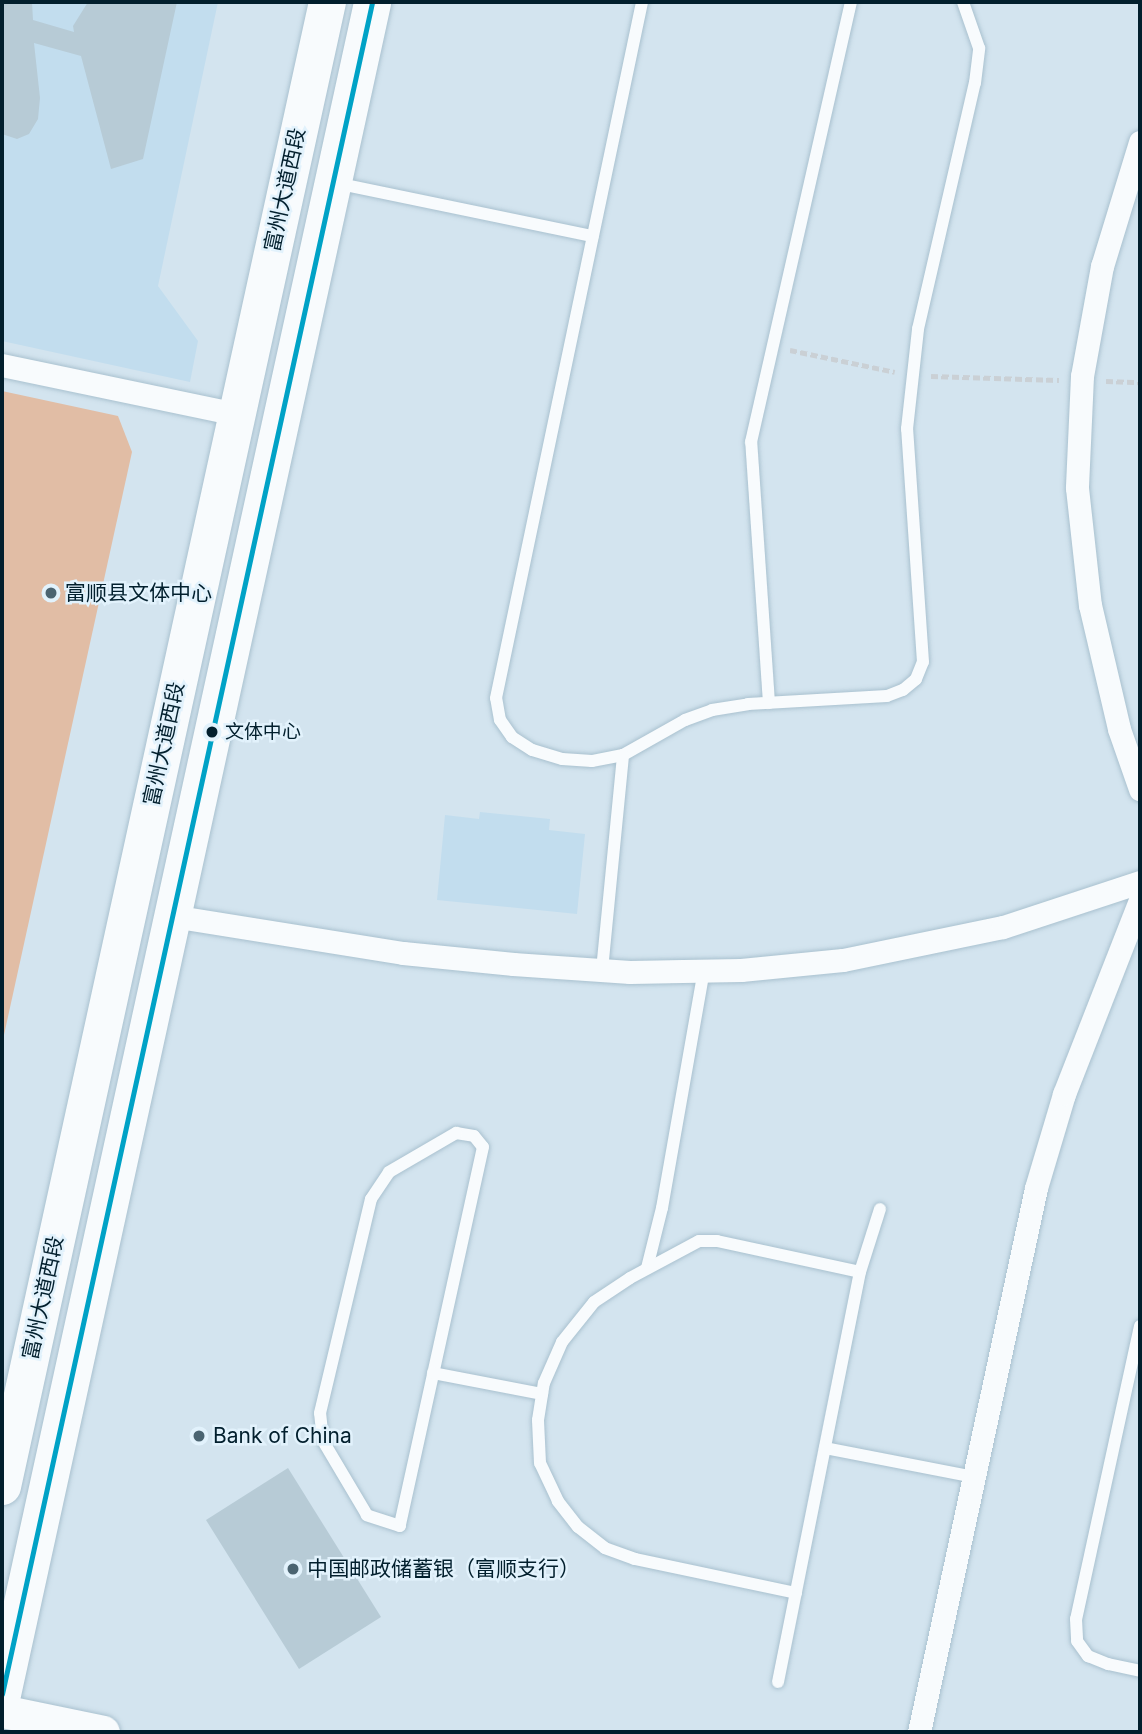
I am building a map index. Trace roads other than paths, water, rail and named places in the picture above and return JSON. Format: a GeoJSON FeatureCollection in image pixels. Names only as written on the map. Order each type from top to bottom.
{"type":"FeatureCollection","features":[{"type":"Feature","properties":{"kind":"main road","name":"富州大道西段"},"geometry":{"type":"LineString","coordinates":[[2,1486],[327,2]]}},
{"type":"Feature","properties":{"kind":"main road","name":"富州大道西段"},"geometry":{"type":"LineString","coordinates":[[2,1694],[372,2]]}},
{"type":"Feature","properties":{"kind":"street"},"geometry":{"type":"LineString","coordinates":[[1140,142],[1102,265],[1082,380],[1077,488],[1090,605],[1119,729],[1140,789]]}},
{"type":"Feature","properties":{"kind":"street"},"geometry":{"type":"LineString","coordinates":[[2,365],[236,415]]}},
{"type":"Feature","properties":{"kind":"street"},"geometry":{"type":"LineString","coordinates":[[172,916],[403,953],[602,970],[704,971],[843,960],[1003,927],[1140,882]]}},
{"type":"Feature","properties":{"kind":"street"},"geometry":{"type":"LineString","coordinates":[[919,1732],[1036,1188],[1064,1094],[1140,900]]}},
{"type":"Feature","properties":{"kind":"street"},"geometry":{"type":"LineString","coordinates":[[2,1711],[103,1732]]}},
{"type":"Feature","properties":{"kind":"lane"},"geometry":{"type":"LineString","coordinates":[[642,2],[496,698],[500,720],[512,737],[532,750],[562,759],[592,761],[623,755],[685,720],[712,710],[769,703],[887,696],[903,690],[916,679],[923,663],[907,429],[918,329],[975,83],[979,48],[963,2]]}},
{"type":"Feature","properties":{"kind":"lane"},"geometry":{"type":"LineString","coordinates":[[769,703],[751,442],[851,2]]}},
{"type":"Feature","properties":{"kind":"lane"},"geometry":{"type":"LineString","coordinates":[[333,183],[593,236]]}},
{"type":"Feature","properties":{"kind":"lane"},"geometry":{"type":"LineString","coordinates":[[602,970],[623,755]]}},
{"type":"Feature","properties":{"kind":"lane"},"geometry":{"type":"LineString","coordinates":[[647,1268],[662,1208],[704,971]]}},
{"type":"Feature","properties":{"kind":"lane"},"geometry":{"type":"LineString","coordinates":[[456,1133],[474,1136],[483,1147],[433,1373],[400,1525],[383,1522],[367,1515],[350,1491],[323,1441],[320,1413],[371,1199],[389,1172],[456,1133]]}},
{"type":"Feature","properties":{"kind":"lane"},"geometry":{"type":"LineString","coordinates":[[778,1682],[860,1272],[880,1209]]}},
{"type":"Feature","properties":{"kind":"lane"},"geometry":{"type":"LineString","coordinates":[[796,1593],[635,1559],[605,1548],[578,1527],[558,1501],[540,1463],[538,1420],[542,1394],[562,1342],[594,1302],[647,1268],[699,1241],[717,1241],[860,1272]]}},
{"type":"Feature","properties":{"kind":"lane"},"geometry":{"type":"LineString","coordinates":[[1140,1326],[1076,1619],[1077,1641],[1088,1656],[1108,1664],[1140,1671]]}},
{"type":"Feature","properties":{"kind":"lane"},"geometry":{"type":"LineString","coordinates":[[433,1373],[542,1394]]}},
{"type":"Feature","properties":{"kind":"lane"},"geometry":{"type":"LineString","coordinates":[[825,1448],[974,1476]]}},
{"type":"Feature","properties":{"kind":"place","name":"富顺县文体中心"},"geometry":{"type":"Point","coordinates":[51,593]}},
{"type":"Feature","properties":{"kind":"place","name":"文体中心"},"geometry":{"type":"Point","coordinates":[212,732]}},
{"type":"Feature","properties":{"kind":"place","name":"Bank of China"},"geometry":{"type":"Point","coordinates":[199,1436]}},
{"type":"Feature","properties":{"kind":"place","name":"中国邮政储蓄银（富顺支行）"},"geometry":{"type":"Point","coordinates":[293,1569]}}]}
